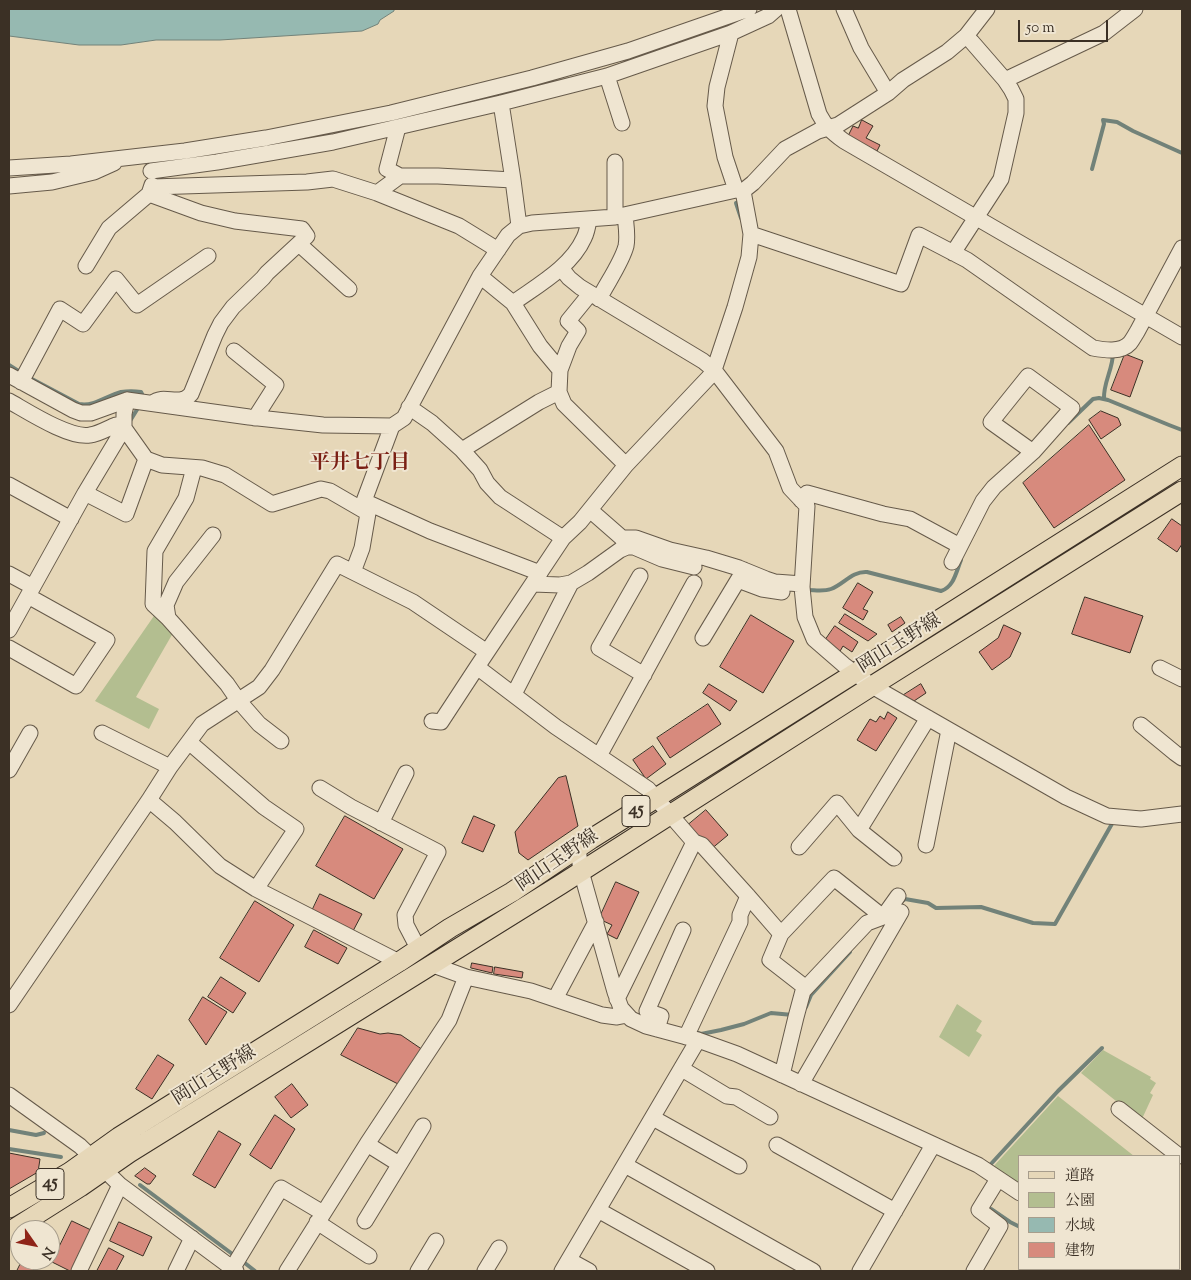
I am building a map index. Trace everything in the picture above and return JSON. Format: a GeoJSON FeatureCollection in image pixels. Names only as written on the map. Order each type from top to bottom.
{"type":"FeatureCollection","features":[{"type":"Feature","properties":{"kind":"main road","name":"岡山玉野線"},"geometry":{"type":"LineString","coordinates":[[9,1208],[70,1172],[85,1151],[119,1137],[399,962],[450,928],[512,892],[578,848],[1182,466]]}},
{"type":"Feature","properties":{"kind":"main road","name":"岡山玉野線"},"geometry":{"type":"LineString","coordinates":[[9,1232],[137,1148],[581,871],[1182,491]]}},
{"type":"Feature","properties":{"kind":"street"},"geometry":{"type":"LineString","coordinates":[[9,168],[71,164],[185,150],[266,138],[391,113],[532,78],[628,51],[749,9]]}},
{"type":"Feature","properties":{"kind":"street"},"geometry":{"type":"LineString","coordinates":[[150,171],[218,162],[333,142],[607,76],[730,34],[768,16],[776,9]]}},
{"type":"Feature","properties":{"kind":"street"},"geometry":{"type":"LineString","coordinates":[[788,9],[819,114],[828,128],[844,141],[1182,337]]}},
{"type":"Feature","properties":{"kind":"street"},"geometry":{"type":"LineString","coordinates":[[844,9],[861,48],[888,93]]}},
{"type":"Feature","properties":{"kind":"street"},"geometry":{"type":"LineString","coordinates":[[208,256],[137,305],[116,279],[83,324],[60,309],[15,379],[81,413],[91,413],[127,400],[255,418],[323,425],[392,426],[404,418],[480,276],[508,235],[519,226],[620,216],[740,191],[753,183],[785,149],[818,131],[838,125],[947,52],[966,36],[987,9]]}},
{"type":"Feature","properties":{"kind":"street"},"geometry":{"type":"LineString","coordinates":[[1006,80],[1104,33],[1126,11]]}},
{"type":"Feature","properties":{"kind":"street"},"geometry":{"type":"LineString","coordinates":[[432,721],[442,722],[563,538],[580,522],[626,465],[714,370],[749,257],[752,234],[740,191],[725,157],[715,106],[717,87],[730,34]]}},
{"type":"Feature","properties":{"kind":"street"},"geometry":{"type":"LineString","coordinates":[[953,253],[1001,179],[1016,114],[1016,99],[1006,80],[966,36]]}},
{"type":"Feature","properties":{"kind":"street"},"geometry":{"type":"LineString","coordinates":[[607,76],[622,123]]}},
{"type":"Feature","properties":{"kind":"street"},"geometry":{"type":"LineString","coordinates":[[503,102],[532,83],[532,78]]}},
{"type":"Feature","properties":{"kind":"street"},"geometry":{"type":"LineString","coordinates":[[503,102],[519,226]]}},
{"type":"Feature","properties":{"kind":"street"},"geometry":{"type":"LineString","coordinates":[[398,127],[387,169],[400,176],[513,180]]}},
{"type":"Feature","properties":{"kind":"street"},"geometry":{"type":"LineString","coordinates":[[150,171],[185,150]]}},
{"type":"Feature","properties":{"kind":"street"},"geometry":{"type":"LineString","coordinates":[[9,186],[52,182],[94,172],[127,158]]}},
{"type":"Feature","properties":{"kind":"street"},"geometry":{"type":"LineString","coordinates":[[615,162],[620,216],[627,235],[626,246],[623,255],[594,296],[568,321],[578,331],[569,346],[560,370],[559,392],[564,404],[626,465]]}},
{"type":"Feature","properties":{"kind":"street"},"geometry":{"type":"LineString","coordinates":[[150,171],[151,190]]}},
{"type":"Feature","properties":{"kind":"street"},"geometry":{"type":"LineString","coordinates":[[377,192],[400,176]]}},
{"type":"Feature","properties":{"kind":"street"},"geometry":{"type":"LineString","coordinates":[[86,266],[109,228],[151,190],[333,179],[377,192],[459,226],[498,250]]}},
{"type":"Feature","properties":{"kind":"street"},"geometry":{"type":"LineString","coordinates":[[151,190],[201,214],[235,221],[302,229],[307,236],[233,307],[221,323],[191,394],[184,400],[156,400],[153,404]]}},
{"type":"Feature","properties":{"kind":"street"},"geometry":{"type":"LineString","coordinates":[[513,303],[561,268],[579,248],[586,236],[589,219]]}},
{"type":"Feature","properties":{"kind":"street"},"geometry":{"type":"LineString","coordinates":[[752,234],[901,284],[919,235],[967,260],[1093,348],[1108,350],[1128,345],[1146,316],[1182,248]]}},
{"type":"Feature","properties":{"kind":"street"},"geometry":{"type":"LineString","coordinates":[[299,244],[349,289]]}},
{"type":"Feature","properties":{"kind":"street"},"geometry":{"type":"LineString","coordinates":[[561,268],[569,278],[594,296],[703,361],[714,370],[776,451],[790,488],[807,506],[803,589],[806,617],[814,639],[872,686],[1066,797],[1107,816],[1141,819],[1182,814]]}},
{"type":"Feature","properties":{"kind":"street"},"geometry":{"type":"LineString","coordinates":[[480,276],[513,303],[540,346],[560,370]]}},
{"type":"Feature","properties":{"kind":"street"},"geometry":{"type":"LineString","coordinates":[[234,351],[276,385],[255,418]]}},
{"type":"Feature","properties":{"kind":"street"},"geometry":{"type":"LineString","coordinates":[[952,562],[982,500],[994,486],[1033,452],[1072,408],[1028,376],[991,422],[1033,452]]}},
{"type":"Feature","properties":{"kind":"street"},"geometry":{"type":"LineString","coordinates":[[462,450],[539,402],[559,392]]}},
{"type":"Feature","properties":{"kind":"street"},"geometry":{"type":"LineString","coordinates":[[9,630],[85,493],[124,428],[127,400]]}},
{"type":"Feature","properties":{"kind":"street"},"geometry":{"type":"LineString","coordinates":[[9,401],[63,430],[79,435],[90,435],[116,425],[124,428],[146,459],[162,465],[202,468],[225,475],[272,504],[321,489],[330,491],[430,531],[536,579],[560,585],[571,583],[620,550],[634,547],[673,556],[706,558],[741,575],[766,579],[803,589]]}},
{"type":"Feature","properties":{"kind":"street"},"geometry":{"type":"LineString","coordinates":[[410,407],[432,423],[462,450],[500,497],[563,538]]}},
{"type":"Feature","properties":{"kind":"street"},"geometry":{"type":"LineString","coordinates":[[353,572],[362,548],[366,507],[392,426]]}},
{"type":"Feature","properties":{"kind":"street"},"geometry":{"type":"LineString","coordinates":[[85,493],[126,514],[146,459]]}},
{"type":"Feature","properties":{"kind":"street"},"geometry":{"type":"LineString","coordinates":[[194,468],[186,498],[155,551],[153,604],[168,618],[227,684],[259,724],[281,741]]}},
{"type":"Feature","properties":{"kind":"street"},"geometry":{"type":"LineString","coordinates":[[9,485],[71,519]]}},
{"type":"Feature","properties":{"kind":"street"},"geometry":{"type":"LineString","coordinates":[[801,500],[807,493],[883,514],[910,519],[960,546]]}},
{"type":"Feature","properties":{"kind":"street"},"geometry":{"type":"LineString","coordinates":[[590,510],[622,538],[636,538],[694,567]]}},
{"type":"Feature","properties":{"kind":"street"},"geometry":{"type":"LineString","coordinates":[[168,618],[166,605],[176,582],[213,535]]}},
{"type":"Feature","properties":{"kind":"street"},"geometry":{"type":"LineString","coordinates":[[9,1005],[13,990],[149,800],[170,767],[202,724],[259,688],[337,564],[413,602],[487,652]]}},
{"type":"Feature","properties":{"kind":"street"},"geometry":{"type":"LineString","coordinates":[[9,574],[30,591],[107,640],[76,686],[9,648]]}},
{"type":"Feature","properties":{"kind":"street"},"geometry":{"type":"LineString","coordinates":[[702,638],[741,575]]}},
{"type":"Feature","properties":{"kind":"street"},"geometry":{"type":"LineString","coordinates":[[640,576],[599,648],[644,675]]}},
{"type":"Feature","properties":{"kind":"street"},"geometry":{"type":"LineString","coordinates":[[514,694],[571,583]]}},
{"type":"Feature","properties":{"kind":"street"},"geometry":{"type":"LineString","coordinates":[[599,756],[694,583]]}},
{"type":"Feature","properties":{"kind":"street"},"geometry":{"type":"LineString","coordinates":[[477,667],[556,727],[648,789],[694,842],[702,845],[781,934]]}},
{"type":"Feature","properties":{"kind":"street"},"geometry":{"type":"LineString","coordinates":[[1160,668],[1182,678]]}},
{"type":"Feature","properties":{"kind":"street"},"geometry":{"type":"LineString","coordinates":[[859,830],[928,718]]}},
{"type":"Feature","properties":{"kind":"street"},"geometry":{"type":"LineString","coordinates":[[1141,725],[1182,758]]}},
{"type":"Feature","properties":{"kind":"street"},"geometry":{"type":"LineString","coordinates":[[926,845],[949,730]]}},
{"type":"Feature","properties":{"kind":"street"},"geometry":{"type":"LineString","coordinates":[[9,770],[30,733]]}},
{"type":"Feature","properties":{"kind":"street"},"geometry":{"type":"LineString","coordinates":[[102,733],[170,767]]}},
{"type":"Feature","properties":{"kind":"street"},"geometry":{"type":"LineString","coordinates":[[189,742],[264,807],[296,829],[256,889]]}},
{"type":"Feature","properties":{"kind":"street"},"geometry":{"type":"LineString","coordinates":[[382,823],[406,774]]}},
{"type":"Feature","properties":{"kind":"street"},"geometry":{"type":"LineString","coordinates":[[320,788],[351,808],[438,852],[405,915],[406,925],[418,948]]}},
{"type":"Feature","properties":{"kind":"street"},"geometry":{"type":"LineString","coordinates":[[149,800],[175,822],[220,866],[256,889],[399,962]]}},
{"type":"Feature","properties":{"kind":"street"},"geometry":{"type":"LineString","coordinates":[[799,847],[837,803],[859,830],[894,858]]}},
{"type":"Feature","properties":{"kind":"street"},"geometry":{"type":"LineString","coordinates":[[617,999],[694,842]]}},
{"type":"Feature","properties":{"kind":"street"},"geometry":{"type":"LineString","coordinates":[[578,848],[581,871],[617,999],[621,1008],[631,1019],[646,1026],[658,1025],[737,1054],[978,1165],[1018,1193]]}},
{"type":"Feature","properties":{"kind":"street"},"geometry":{"type":"LineString","coordinates":[[806,988],[770,960],[781,934],[834,878],[883,917]]}},
{"type":"Feature","properties":{"kind":"street"},"geometry":{"type":"LineString","coordinates":[[589,1271],[566,1266],[682,1069],[691,1036],[740,922],[740,915],[748,896]]}},
{"type":"Feature","properties":{"kind":"street"},"geometry":{"type":"LineString","coordinates":[[782,1075],[803,991],[867,923],[883,917],[898,896]]}},
{"type":"Feature","properties":{"kind":"street"},"geometry":{"type":"LineString","coordinates":[[801,1084],[901,912]]}},
{"type":"Feature","properties":{"kind":"street"},"geometry":{"type":"LineString","coordinates":[[557,995],[596,922]]}},
{"type":"Feature","properties":{"kind":"street"},"geometry":{"type":"LineString","coordinates":[[658,1025],[661,1016],[647,1011],[683,930]]}},
{"type":"Feature","properties":{"kind":"street"},"geometry":{"type":"LineString","coordinates":[[433,964],[466,977],[557,995],[602,1015],[617,1017],[627,1015]]}},
{"type":"Feature","properties":{"kind":"street"},"geometry":{"type":"LineString","coordinates":[[287,1271],[370,1146],[449,1020],[466,977]]}},
{"type":"Feature","properties":{"kind":"street"},"geometry":{"type":"LineString","coordinates":[[682,1069],[727,1096],[736,1097],[770,1117]]}},
{"type":"Feature","properties":{"kind":"street"},"geometry":{"type":"LineString","coordinates":[[9,1096],[85,1151],[120,1185],[192,1238],[236,1264],[281,1188],[321,1221],[369,1256]]}},
{"type":"Feature","properties":{"kind":"street"},"geometry":{"type":"LineString","coordinates":[[1119,1109],[1176,1155]]}},
{"type":"Feature","properties":{"kind":"street"},"geometry":{"type":"LineString","coordinates":[[653,1118],[739,1166]]}},
{"type":"Feature","properties":{"kind":"street"},"geometry":{"type":"LineString","coordinates":[[365,1221],[424,1126]]}},
{"type":"Feature","properties":{"kind":"street"},"geometry":{"type":"LineString","coordinates":[[777,1145],[895,1210]]}},
{"type":"Feature","properties":{"kind":"street"},"geometry":{"type":"LineString","coordinates":[[860,1271],[934,1145]]}},
{"type":"Feature","properties":{"kind":"street"},"geometry":{"type":"LineString","coordinates":[[370,1146],[399,1164]]}},
{"type":"Feature","properties":{"kind":"street"},"geometry":{"type":"LineString","coordinates":[[625,1165],[813,1271]]}},
{"type":"Feature","properties":{"kind":"street"},"geometry":{"type":"LineString","coordinates":[[974,1271],[1000,1226],[979,1210],[998,1179]]}},
{"type":"Feature","properties":{"kind":"street"},"geometry":{"type":"LineString","coordinates":[[79,1271],[120,1185]]}},
{"type":"Feature","properties":{"kind":"street"},"geometry":{"type":"LineString","coordinates":[[598,1210],[706,1271]]}},
{"type":"Feature","properties":{"kind":"street"},"geometry":{"type":"LineString","coordinates":[[176,1271],[192,1238]]}},
{"type":"Feature","properties":{"kind":"street"},"geometry":{"type":"LineString","coordinates":[[418,1271],[436,1241]]}},
{"type":"Feature","properties":{"kind":"street"},"geometry":{"type":"LineString","coordinates":[[485,1271],[499,1248]]}},
{"type":"Feature","properties":{"kind":"green space"},"geometry":{"type":"Polygon","coordinates":[[[156,613],[173,633],[136,697],[159,709],[149,729],[95,701],[156,613]]]}},
{"type":"Feature","properties":{"kind":"green space"},"geometry":{"type":"Polygon","coordinates":[[[957,1004],[982,1021],[976,1031],[982,1035],[969,1057],[939,1037],[957,1004]]]}},
{"type":"Feature","properties":{"kind":"green space"},"geometry":{"type":"Polygon","coordinates":[[[1103,1050],[1151,1077],[1150,1079],[1156,1083],[1150,1093],[1153,1095],[1141,1121],[1081,1073],[1103,1050]]]}},
{"type":"Feature","properties":{"kind":"green space"},"geometry":{"type":"Polygon","coordinates":[[[1058,1096],[1133,1155],[1018,1155],[1018,1186],[992,1168],[1058,1096]]]}},
{"type":"Feature","properties":{"kind":"water"},"geometry":{"type":"Polygon","coordinates":[[[9,9],[394,9],[394,11],[380,20],[378,24],[362,31],[220,40],[156,40],[121,45],[79,45],[9,36],[9,9]]]}},
{"type":"Feature","properties":{"kind":"building"},"geometry":{"type":"Polygon","coordinates":[[[862,120],[873,126],[866,138],[880,145],[877,151],[848,136],[853,126],[858,128],[862,120]]]}},
{"type":"Feature","properties":{"kind":"building"},"geometry":{"type":"Polygon","coordinates":[[[1125,354],[1143,361],[1130,397],[1111,390],[1125,354]]]}},
{"type":"Feature","properties":{"kind":"building"},"geometry":{"type":"Polygon","coordinates":[[[1101,411],[1118,418],[1121,425],[1101,439],[1089,420],[1101,411]]]}},
{"type":"Feature","properties":{"kind":"building"},"geometry":{"type":"Polygon","coordinates":[[[1089,425],[1125,480],[1054,528],[1023,483],[1089,425]]]}},
{"type":"Feature","properties":{"kind":"building"},"geometry":{"type":"Polygon","coordinates":[[[1172,519],[1182,526],[1182,544],[1177,552],[1158,539],[1172,519]]]}},
{"type":"Feature","properties":{"kind":"building"},"geometry":{"type":"Polygon","coordinates":[[[858,583],[873,592],[863,609],[868,611],[863,620],[843,608],[858,583]]]}},
{"type":"Feature","properties":{"kind":"building"},"geometry":{"type":"Polygon","coordinates":[[[1085,597],[1143,616],[1130,653],[1072,634],[1085,597]]]}},
{"type":"Feature","properties":{"kind":"building"},"geometry":{"type":"Polygon","coordinates":[[[845,614],[877,634],[868,641],[839,623],[845,614]]]}},
{"type":"Feature","properties":{"kind":"building"},"geometry":{"type":"Polygon","coordinates":[[[751,615],[794,641],[763,693],[720,667],[751,615]]]}},
{"type":"Feature","properties":{"kind":"building"},"geometry":{"type":"Polygon","coordinates":[[[901,617],[905,623],[892,632],[888,625],[901,617]]]}},
{"type":"Feature","properties":{"kind":"building"},"geometry":{"type":"Polygon","coordinates":[[[1004,625],[1021,633],[1010,657],[992,670],[979,652],[998,638],[1004,625]]]}},
{"type":"Feature","properties":{"kind":"building"},"geometry":{"type":"Polygon","coordinates":[[[835,626],[858,642],[852,652],[843,646],[839,653],[824,642],[835,626]]]}},
{"type":"Feature","properties":{"kind":"building"},"geometry":{"type":"Polygon","coordinates":[[[709,684],[737,701],[730,711],[703,693],[709,684]]]}},
{"type":"Feature","properties":{"kind":"building"},"geometry":{"type":"Polygon","coordinates":[[[921,684],[926,693],[914,701],[902,696],[921,684]]]}},
{"type":"Feature","properties":{"kind":"building"},"geometry":{"type":"Polygon","coordinates":[[[708,704],[721,724],[670,758],[657,738],[708,704]]]}},
{"type":"Feature","properties":{"kind":"building"},"geometry":{"type":"Polygon","coordinates":[[[888,712],[897,718],[876,751],[857,740],[870,719],[876,722],[880,716],[884,719],[888,712]]]}},
{"type":"Feature","properties":{"kind":"building"},"geometry":{"type":"Polygon","coordinates":[[[653,746],[666,764],[646,779],[633,760],[653,746]]]}},
{"type":"Feature","properties":{"kind":"building"},"geometry":{"type":"Polygon","coordinates":[[[566,776],[578,826],[528,860],[519,853],[515,832],[558,778],[566,776]]]}},
{"type":"Feature","properties":{"kind":"building"},"geometry":{"type":"Polygon","coordinates":[[[706,810],[728,835],[710,850],[688,825],[706,810]]]}},
{"type":"Feature","properties":{"kind":"building"},"geometry":{"type":"Polygon","coordinates":[[[345,816],[403,849],[374,899],[316,866],[345,816]]]}},
{"type":"Feature","properties":{"kind":"building"},"geometry":{"type":"Polygon","coordinates":[[[474,816],[495,825],[483,852],[462,843],[474,816]]]}},
{"type":"Feature","properties":{"kind":"building"},"geometry":{"type":"Polygon","coordinates":[[[616,882],[639,892],[617,939],[607,934],[612,925],[599,919],[616,882]]]}},
{"type":"Feature","properties":{"kind":"building"},"geometry":{"type":"Polygon","coordinates":[[[320,894],[362,914],[353,931],[312,911],[320,894]]]}},
{"type":"Feature","properties":{"kind":"building"},"geometry":{"type":"Polygon","coordinates":[[[255,901],[294,925],[259,982],[220,958],[255,901]]]}},
{"type":"Feature","properties":{"kind":"building"},"geometry":{"type":"Polygon","coordinates":[[[314,930],[347,948],[338,964],[305,947],[314,930]]]}},
{"type":"Feature","properties":{"kind":"building"},"geometry":{"type":"Polygon","coordinates":[[[472,963],[493,967],[492,973],[471,968],[472,963]]]}},
{"type":"Feature","properties":{"kind":"building"},"geometry":{"type":"Polygon","coordinates":[[[495,967],[523,972],[522,978],[494,974],[495,967]]]}},
{"type":"Feature","properties":{"kind":"building"},"geometry":{"type":"Polygon","coordinates":[[[221,977],[246,993],[233,1013],[208,997],[221,977]]]}},
{"type":"Feature","properties":{"kind":"building"},"geometry":{"type":"Polygon","coordinates":[[[203,997],[227,1012],[206,1045],[189,1020],[203,997]]]}},
{"type":"Feature","properties":{"kind":"building"},"geometry":{"type":"Polygon","coordinates":[[[358,1028],[380,1034],[401,1035],[423,1050],[400,1085],[341,1055],[358,1028]]]}},
{"type":"Feature","properties":{"kind":"building"},"geometry":{"type":"Polygon","coordinates":[[[158,1055],[174,1065],[152,1099],[136,1089],[158,1055]]]}},
{"type":"Feature","properties":{"kind":"building"},"geometry":{"type":"Polygon","coordinates":[[[292,1084],[308,1105],[291,1118],[275,1097],[292,1084]]]}},
{"type":"Feature","properties":{"kind":"building"},"geometry":{"type":"Polygon","coordinates":[[[275,1115],[295,1129],[271,1169],[250,1155],[275,1115]]]}},
{"type":"Feature","properties":{"kind":"building"},"geometry":{"type":"Polygon","coordinates":[[[219,1131],[241,1144],[215,1188],[193,1175],[219,1131]]]}},
{"type":"Feature","properties":{"kind":"building"},"geometry":{"type":"Polygon","coordinates":[[[9,1153],[40,1159],[38,1172],[9,1189],[9,1153]]]}},
{"type":"Feature","properties":{"kind":"building"},"geometry":{"type":"Polygon","coordinates":[[[145,1168],[156,1176],[150,1184],[135,1176],[145,1168]]]}},
{"type":"Feature","properties":{"kind":"building"},"geometry":{"type":"Polygon","coordinates":[[[72,1221],[91,1230],[71,1271],[60,1266],[60,1246],[72,1221]]]}},
{"type":"Feature","properties":{"kind":"building"},"geometry":{"type":"Polygon","coordinates":[[[119,1222],[152,1237],[143,1256],[110,1241],[119,1222]]]}},
{"type":"Feature","properties":{"kind":"building"},"geometry":{"type":"Polygon","coordinates":[[[109,1248],[124,1256],[116,1271],[97,1271],[109,1248]]]}},
{"type":"Feature","properties":{"kind":"building"},"geometry":{"type":"Polygon","coordinates":[[[18,1270],[34,1270],[33,1271],[18,1270]]]}},
{"type":"Feature","properties":{"kind":"waterway"},"geometry":{"type":"LineString","coordinates":[[1092,169],[1104,124],[1103,120],[1117,122],[1182,153]]}},
{"type":"Feature","properties":{"kind":"waterway"},"geometry":{"type":"LineString","coordinates":[[736,203],[741,218]]}},
{"type":"Feature","properties":{"kind":"waterway"},"geometry":{"type":"LineString","coordinates":[[1104,399],[1113,353]]}},
{"type":"Feature","properties":{"kind":"waterway"},"geometry":{"type":"LineString","coordinates":[[9,365],[20,372]]}},
{"type":"Feature","properties":{"kind":"waterway"},"geometry":{"type":"LineString","coordinates":[[30,378],[84,405],[124,392],[141,392],[143,396]]}},
{"type":"Feature","properties":{"kind":"waterway"},"geometry":{"type":"LineString","coordinates":[[1068,423],[1093,399],[1099,398],[1182,430]]}},
{"type":"Feature","properties":{"kind":"waterway"},"geometry":{"type":"LineString","coordinates":[[130,421],[138,408]]}},
{"type":"Feature","properties":{"kind":"waterway"},"geometry":{"type":"LineString","coordinates":[[807,590],[828,590],[852,576],[867,572],[941,591],[952,583],[961,560]]}},
{"type":"Feature","properties":{"kind":"waterway"},"geometry":{"type":"LineString","coordinates":[[902,901],[905,899],[928,903],[936,908],[981,907],[1033,923],[1055,924],[1113,822],[1116,823]]}},
{"type":"Feature","properties":{"kind":"waterway"},"geometry":{"type":"LineString","coordinates":[[806,1007],[811,995],[850,952]]}},
{"type":"Feature","properties":{"kind":"waterway"},"geometry":{"type":"LineString","coordinates":[[698,1033],[701,1034],[744,1024],[771,1013],[793,1015]]}},
{"type":"Feature","properties":{"kind":"waterway"},"geometry":{"type":"LineString","coordinates":[[990,1165],[1058,1091],[1102,1048]]}},
{"type":"Feature","properties":{"kind":"waterway"},"geometry":{"type":"LineString","coordinates":[[9,1130],[36,1135],[44,1133]]}},
{"type":"Feature","properties":{"kind":"waterway"},"geometry":{"type":"LineString","coordinates":[[9,1149],[61,1157]]}},
{"type":"Feature","properties":{"kind":"waterway"},"geometry":{"type":"LineString","coordinates":[[140,1185],[235,1256]]}},
{"type":"Feature","properties":{"kind":"waterway"},"geometry":{"type":"LineString","coordinates":[[991,1209],[1018,1226]]}},
{"type":"Feature","properties":{"kind":"waterway"},"geometry":{"type":"LineString","coordinates":[[241,1260],[255,1271]]}},
{"type":"Feature","properties":{"kind":"district","name":"平井七丁目"},"geometry":{"type":"Point","coordinates":[360,465]}}]}
